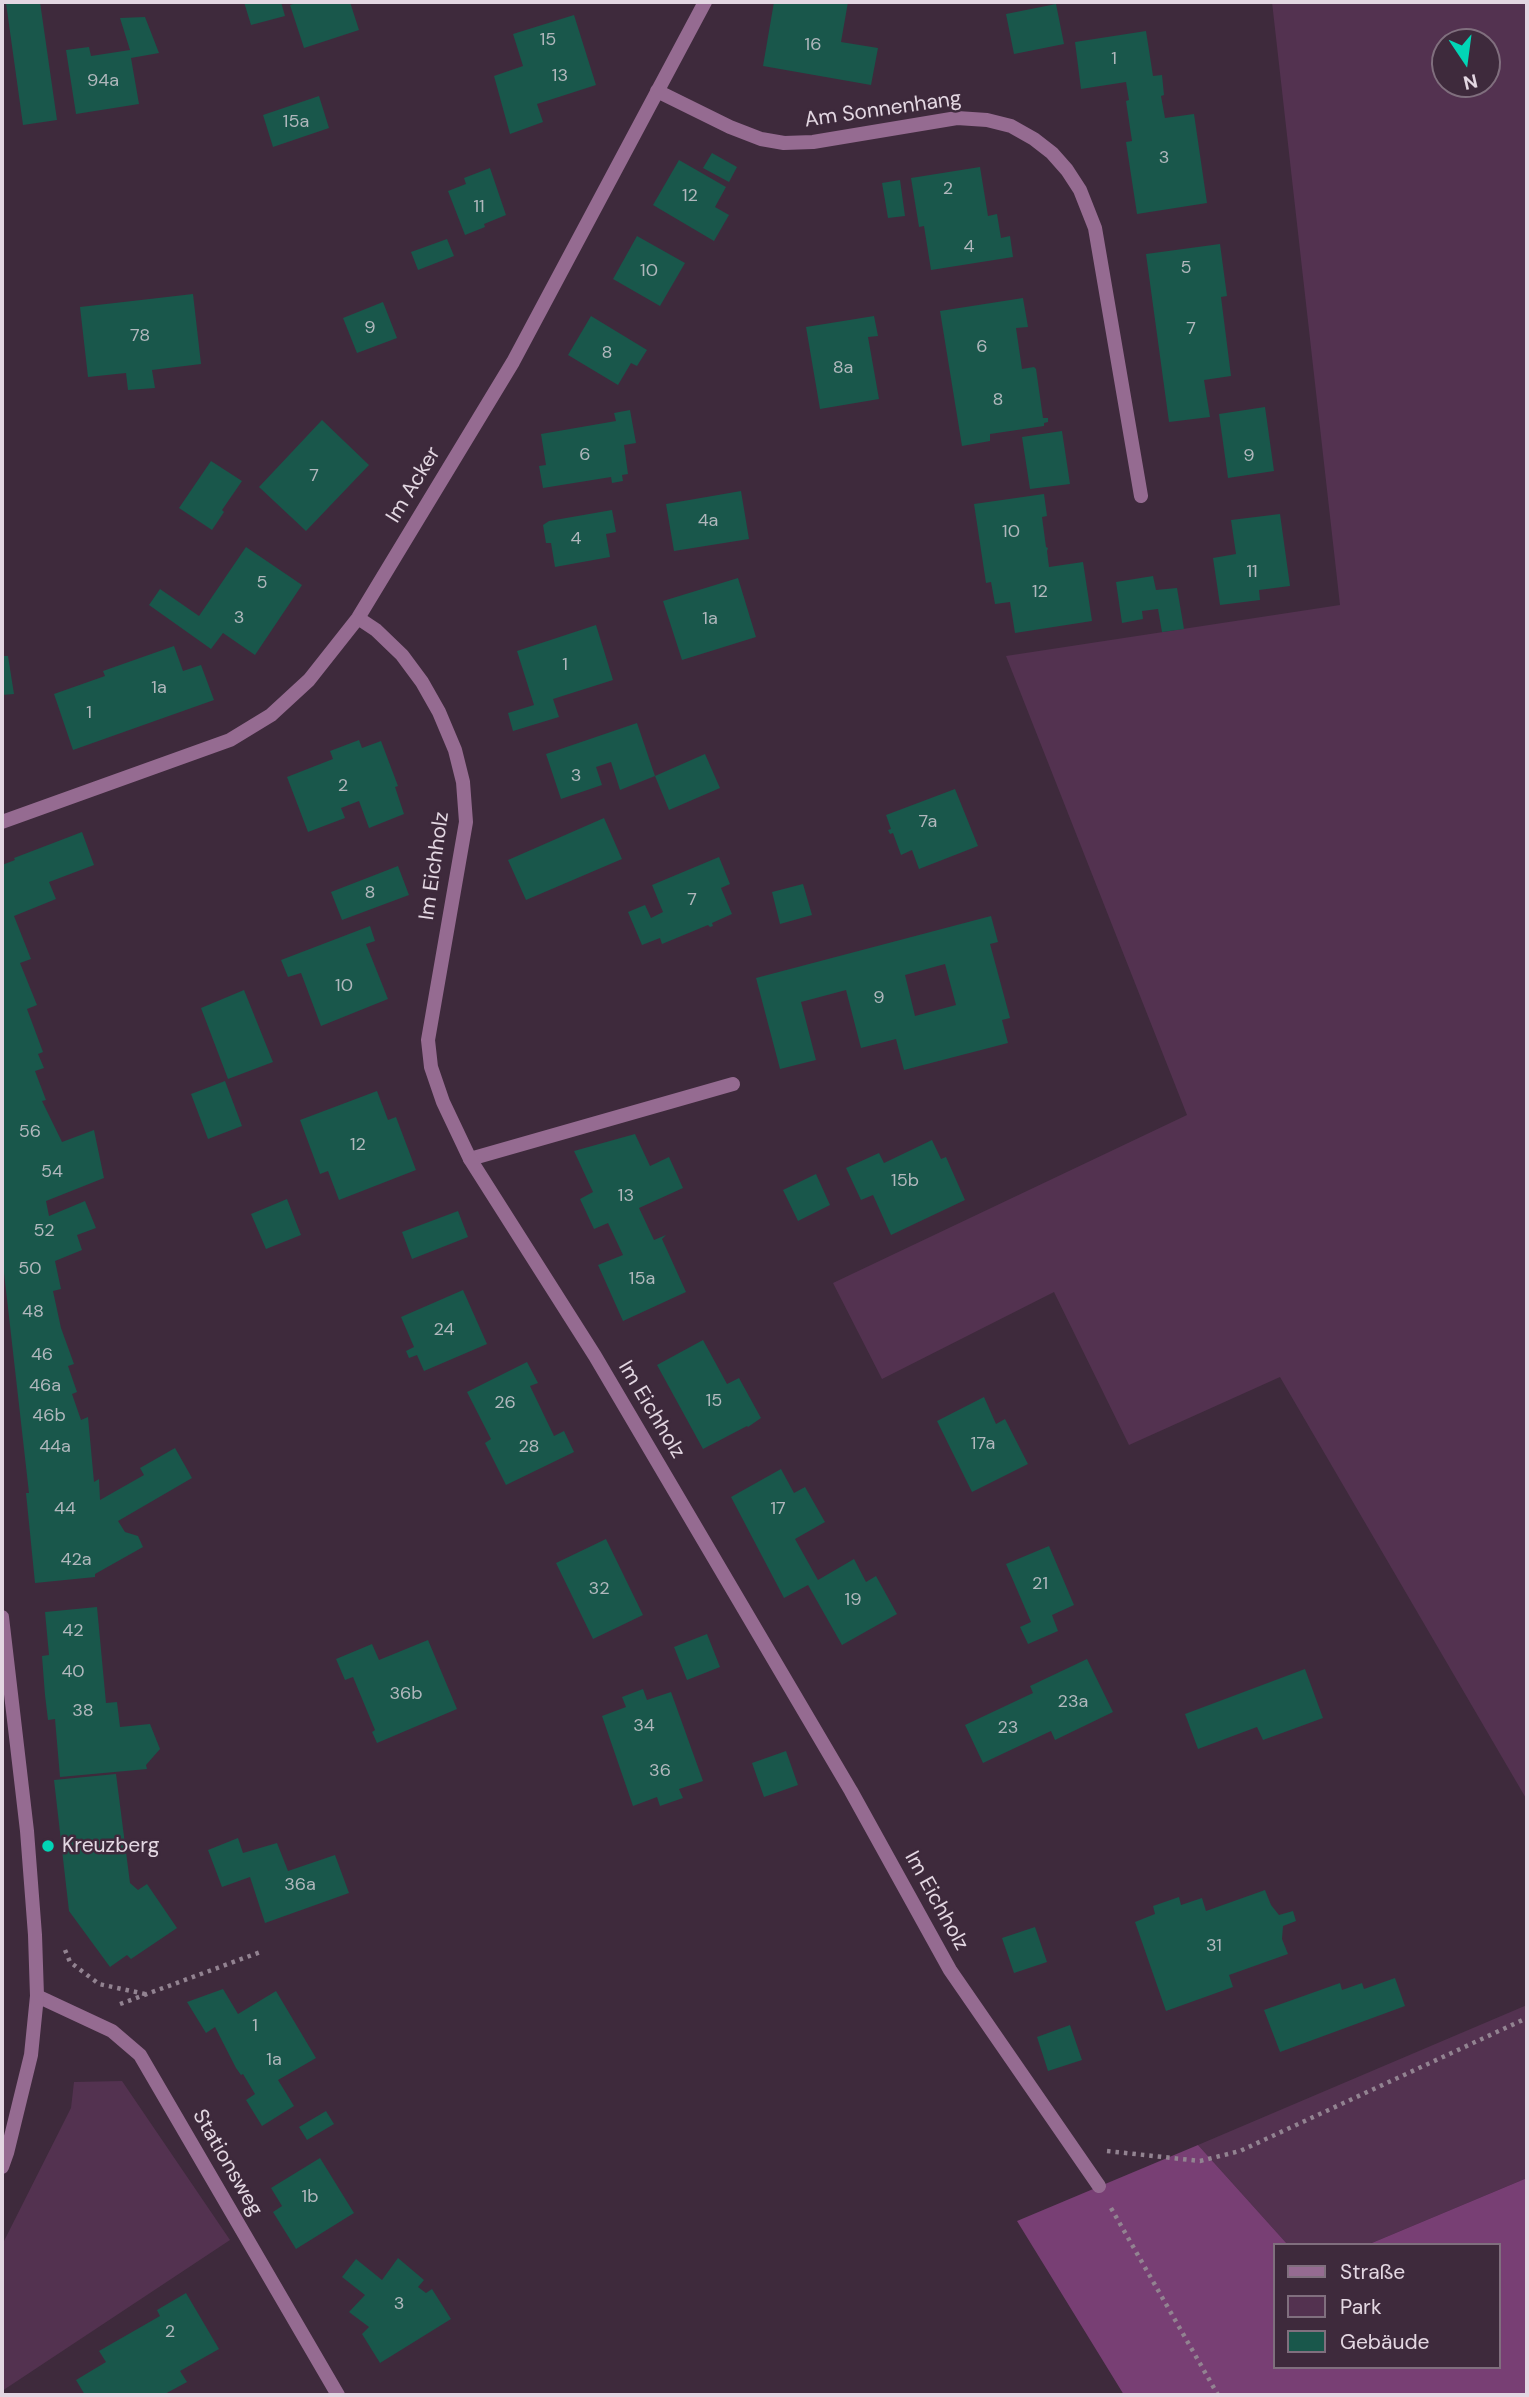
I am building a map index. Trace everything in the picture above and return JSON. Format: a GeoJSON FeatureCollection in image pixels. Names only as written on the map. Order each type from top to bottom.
{"type":"FeatureCollection","features":[{"type":"Feature","properties":{"kind":"street","name":"Im Acker"},"geometry":{"type":"LineString","coordinates":[[2,822],[230,740],[271,715],[309,680],[358,618],[513,362],[705,2]]}},
{"type":"Feature","properties":{"kind":"street","name":"Am Sonnenhang"},"geometry":{"type":"LineString","coordinates":[[657,91],[730,127],[761,139],[784,144],[813,142],[957,118],[987,120],[1011,126],[1052,153],[1080,190],[1095,228],[1141,496]]}},
{"type":"Feature","properties":{"kind":"street","name":"Im Eichholz"},"geometry":{"type":"LineString","coordinates":[[358,618],[376,630],[402,655],[422,682],[439,712],[463,782],[466,822],[428,1040],[430,1067],[443,1102],[470,1158],[678,1494],[851,1791],[950,1970],[1099,2186]]}},
{"type":"Feature","properties":{"kind":"street"},"geometry":{"type":"LineString","coordinates":[[470,1158],[733,1084]]}},
{"type":"Feature","properties":{"kind":"street"},"geometry":{"type":"LineString","coordinates":[[2,1617],[27,1831],[37,1996],[31,2055],[2,2167]]}},
{"type":"Feature","properties":{"kind":"street","name":"Stationsweg"},"geometry":{"type":"LineString","coordinates":[[37,1996],[112,2031],[139,2055],[338,2395]]}},
{"type":"Feature","properties":{"kind":"path"},"geometry":{"type":"LineString","coordinates":[[61,1941],[71,1962],[99,1984],[146,1994]]}},
{"type":"Feature","properties":{"kind":"path"},"geometry":{"type":"LineString","coordinates":[[83,2018],[263,1951]]}},
{"type":"Feature","properties":{"kind":"path"},"geometry":{"type":"LineString","coordinates":[[1072,2147],[1200,2161],[1240,2151],[1527,2018]]}},
{"type":"Feature","properties":{"kind":"path"},"geometry":{"type":"LineString","coordinates":[[1099,2186],[1218,2395]]}},
{"type":"Feature","properties":{"kind":"green space"},"geometry":{"type":"Polygon","coordinates":[[[1272,2],[1527,2],[1527,1800],[1280,1377],[1129,1445],[1054,1292],[882,1379],[833,1283],[1187,1115],[1006,656],[1340,605],[1272,2]]]}},
{"type":"Feature","properties":{"kind":"green space"},"geometry":{"type":"Polygon","coordinates":[[[1527,2005],[1527,2178],[1372,2243],[1286,2243],[1198,2145],[1527,2005]]]}},
{"type":"Feature","properties":{"kind":"green space"},"geometry":{"type":"Polygon","coordinates":[[[122,2081],[230,2240],[2,2391],[2,2245],[71,2108],[74,2082],[122,2081]]]}},
{"type":"Feature","properties":{"kind":"shaded area"},"geometry":{"type":"Polygon","coordinates":[[[1198,2145],[1286,2243],[1274,2243],[1274,2369],[1501,2369],[1501,2243],[1372,2243],[1527,2178],[1527,2395],[1124,2395],[1017,2221],[1198,2145]]]}},
{"type":"Feature","properties":{"kind":"building"},"geometry":{"type":"Polygon","coordinates":[[[40,2],[57,120],[23,125],[6,3],[40,2]]]}},
{"type":"Feature","properties":{"kind":"building"},"geometry":{"type":"Polygon","coordinates":[[[244,2],[281,2],[285,16],[251,25],[244,2]]]}},
{"type":"Feature","properties":{"kind":"building"},"geometry":{"type":"Polygon","coordinates":[[[300,2],[350,2],[359,30],[304,48],[290,5],[300,2]]]}},
{"type":"Feature","properties":{"kind":"building"},"geometry":{"type":"Polygon","coordinates":[[[774,2],[848,2],[841,42],[878,48],[871,85],[763,66],[774,2]]]}},
{"type":"Feature","properties":{"kind":"building"},"geometry":{"type":"Polygon","coordinates":[[[1056,4],[1064,44],[1014,54],[1006,14],[1056,4]]]}},
{"type":"Feature","properties":{"kind":"building"},"geometry":{"type":"Polygon","coordinates":[[[574,15],[596,85],[537,104],[543,122],[510,134],[494,76],[523,66],[513,34],[574,15]]]}},
{"type":"Feature","properties":{"kind":"building"},"geometry":{"type":"Polygon","coordinates":[[[145,17],[159,53],[131,58],[139,104],[76,114],[66,50],[89,47],[91,56],[130,50],[120,18],[145,17]]]}},
{"type":"Feature","properties":{"kind":"building"},"geometry":{"type":"Polygon","coordinates":[[[1146,31],[1153,76],[1162,75],[1164,95],[1161,96],[1165,118],[1194,114],[1207,203],[1137,214],[1126,142],[1132,141],[1126,82],[1081,89],[1075,42],[1146,31]]]}},
{"type":"Feature","properties":{"kind":"building"},"geometry":{"type":"Polygon","coordinates":[[[319,96],[329,128],[273,147],[263,115],[319,96]]]}},
{"type":"Feature","properties":{"kind":"building"},"geometry":{"type":"Polygon","coordinates":[[[712,153],[737,167],[729,182],[703,168],[712,153]]]}},
{"type":"Feature","properties":{"kind":"building"},"geometry":{"type":"Polygon","coordinates":[[[679,160],[726,187],[715,207],[729,215],[714,241],[653,205],[679,160]]]}},
{"type":"Feature","properties":{"kind":"building"},"geometry":{"type":"Polygon","coordinates":[[[980,167],[988,216],[997,214],[1001,238],[1010,236],[1013,257],[931,270],[924,226],[919,227],[911,178],[980,167]]]}},
{"type":"Feature","properties":{"kind":"building"},"geometry":{"type":"Polygon","coordinates":[[[490,168],[506,215],[465,235],[448,191],[466,184],[464,178],[490,168]]]}},
{"type":"Feature","properties":{"kind":"building"},"geometry":{"type":"Polygon","coordinates":[[[900,180],[905,216],[888,218],[882,183],[900,180]]]}},
{"type":"Feature","properties":{"kind":"building"},"geometry":{"type":"Polygon","coordinates":[[[637,236],[685,263],[660,306],[613,279],[637,236]]]}},
{"type":"Feature","properties":{"kind":"building"},"geometry":{"type":"Polygon","coordinates":[[[447,239],[454,256],[418,270],[411,252],[447,239]]]}},
{"type":"Feature","properties":{"kind":"building"},"geometry":{"type":"Polygon","coordinates":[[[1220,244],[1227,296],[1221,297],[1231,376],[1204,380],[1210,417],[1169,422],[1146,254],[1220,244]]]}},
{"type":"Feature","properties":{"kind":"building"},"geometry":{"type":"Polygon","coordinates":[[[193,294],[201,364],[152,370],[155,388],[128,390],[126,373],[88,377],[80,307],[193,294]]]}},
{"type":"Feature","properties":{"kind":"building"},"geometry":{"type":"Polygon","coordinates":[[[1023,298],[1028,327],[1016,328],[1022,369],[1036,369],[1043,418],[1048,418],[1048,422],[1044,423],[1044,426],[990,434],[990,441],[962,446],[940,311],[1023,298]]]}},
{"type":"Feature","properties":{"kind":"building"},"geometry":{"type":"Polygon","coordinates":[[[383,302],[397,338],[357,353],[343,318],[383,302]]]}},
{"type":"Feature","properties":{"kind":"building"},"geometry":{"type":"Polygon","coordinates":[[[591,316],[647,350],[637,366],[631,363],[618,385],[568,355],[591,316]]]}},
{"type":"Feature","properties":{"kind":"building"},"geometry":{"type":"Polygon","coordinates":[[[874,316],[878,336],[868,337],[879,399],[820,409],[806,327],[874,316]]]}},
{"type":"Feature","properties":{"kind":"building"},"geometry":{"type":"Polygon","coordinates":[[[1265,407],[1274,471],[1228,478],[1219,414],[1265,407]]]}},
{"type":"Feature","properties":{"kind":"building"},"geometry":{"type":"Polygon","coordinates":[[[630,410],[636,443],[624,445],[628,474],[622,475],[623,481],[612,483],[611,477],[543,488],[539,466],[546,465],[541,434],[616,421],[614,413],[630,410]]]}},
{"type":"Feature","properties":{"kind":"building"},"geometry":{"type":"Polygon","coordinates":[[[322,420],[369,465],[306,531],[259,487],[322,420]]]}},
{"type":"Feature","properties":{"kind":"building"},"geometry":{"type":"Polygon","coordinates":[[[1062,431],[1070,484],[1030,489],[1022,437],[1062,431]]]}},
{"type":"Feature","properties":{"kind":"building"},"geometry":{"type":"Polygon","coordinates":[[[211,461],[242,481],[212,530],[179,508],[211,461]]]}},
{"type":"Feature","properties":{"kind":"building"},"geometry":{"type":"Polygon","coordinates":[[[741,491],[749,539],[674,551],[666,504],[741,491]]]}},
{"type":"Feature","properties":{"kind":"building"},"geometry":{"type":"Polygon","coordinates":[[[1044,494],[1047,516],[1042,517],[1049,567],[1083,562],[1092,621],[1015,633],[1010,602],[995,604],[991,582],[986,583],[974,504],[1044,494]]]}},
{"type":"Feature","properties":{"kind":"building"},"geometry":{"type":"Polygon","coordinates":[[[612,510],[616,532],[606,534],[610,557],[555,567],[551,543],[546,543],[543,525],[549,521],[612,510]]]}},
{"type":"Feature","properties":{"kind":"building"},"geometry":{"type":"Polygon","coordinates":[[[1280,514],[1290,586],[1259,590],[1260,600],[1220,605],[1213,558],[1236,554],[1231,520],[1280,514]]]}},
{"type":"Feature","properties":{"kind":"building"},"geometry":{"type":"Polygon","coordinates":[[[246,547],[302,585],[255,655],[223,633],[211,649],[149,605],[160,589],[199,616],[246,547]]]}},
{"type":"Feature","properties":{"kind":"building"},"geometry":{"type":"Polygon","coordinates":[[[1153,576],[1156,590],[1177,588],[1184,629],[1162,632],[1158,609],[1142,611],[1143,619],[1122,623],[1116,582],[1153,576]]]}},
{"type":"Feature","properties":{"kind":"building"},"geometry":{"type":"Polygon","coordinates":[[[738,578],[756,637],[682,660],[663,601],[738,578]]]}},
{"type":"Feature","properties":{"kind":"building"},"geometry":{"type":"Polygon","coordinates":[[[596,625],[613,680],[553,699],[559,717],[513,731],[508,713],[534,705],[517,651],[596,625]]]}},
{"type":"Feature","properties":{"kind":"building"},"geometry":{"type":"Polygon","coordinates":[[[174,646],[183,671],[201,665],[214,700],[73,750],[54,694],[105,676],[103,671],[174,646]]]}},
{"type":"Feature","properties":{"kind":"building"},"geometry":{"type":"Polygon","coordinates":[[[2,656],[8,656],[14,694],[2,695],[2,656]]]}},
{"type":"Feature","properties":{"kind":"building"},"geometry":{"type":"Polygon","coordinates":[[[637,723],[655,776],[620,790],[611,762],[596,767],[602,785],[561,799],[546,754],[637,723]]]}},
{"type":"Feature","properties":{"kind":"building"},"geometry":{"type":"Polygon","coordinates":[[[359,740],[362,748],[381,741],[398,786],[395,787],[404,814],[369,828],[359,801],[341,808],[345,818],[308,832],[287,777],[333,759],[330,751],[359,740]]]}},
{"type":"Feature","properties":{"kind":"building"},"geometry":{"type":"Polygon","coordinates":[[[705,754],[720,788],[669,810],[655,776],[705,754]]]}},
{"type":"Feature","properties":{"kind":"building"},"geometry":{"type":"Polygon","coordinates":[[[955,789],[978,846],[919,869],[912,850],[901,855],[893,833],[890,834],[888,830],[891,829],[886,815],[955,789]]]}},
{"type":"Feature","properties":{"kind":"building"},"geometry":{"type":"Polygon","coordinates":[[[604,818],[622,859],[526,900],[508,860],[604,818]]]}},
{"type":"Feature","properties":{"kind":"building"},"geometry":{"type":"Polygon","coordinates":[[[82,832],[94,865],[49,882],[56,899],[14,916],[31,959],[20,963],[37,1005],[27,1009],[43,1052],[38,1054],[44,1068],[35,1071],[46,1100],[42,1101],[62,1142],[94,1130],[104,1178],[46,1201],[49,1216],[85,1201],[96,1228],[77,1235],[82,1250],[55,1261],[61,1289],[53,1291],[61,1328],[74,1364],[68,1366],[77,1392],[72,1394],[81,1420],[88,1417],[94,1482],[99,1479],[100,1500],[144,1475],[140,1468],[175,1448],[192,1478],[118,1521],[125,1532],[138,1536],[143,1547],[95,1574],[95,1577],[35,1583],[26,1493],[29,1493],[2,1255],[2,865],[82,832]]]}},
{"type":"Feature","properties":{"kind":"building"},"geometry":{"type":"Polygon","coordinates":[[[719,857],[730,884],[721,888],[732,914],[712,923],[713,926],[708,925],[662,944],[660,938],[642,945],[628,912],[645,905],[651,918],[663,912],[652,885],[719,857]]]}},
{"type":"Feature","properties":{"kind":"building"},"geometry":{"type":"Polygon","coordinates":[[[398,866],[409,895],[342,920],[331,892],[398,866]]]}},
{"type":"Feature","properties":{"kind":"building"},"geometry":{"type":"Polygon","coordinates":[[[803,884],[812,915],[780,924],[772,892],[803,884]]]}},
{"type":"Feature","properties":{"kind":"building"},"geometry":{"type":"Polygon","coordinates":[[[991,916],[998,942],[990,944],[1010,1018],[1002,1020],[1008,1043],[904,1070],[896,1039],[861,1048],[846,990],[801,1002],[816,1060],[780,1069],[756,978],[991,916]],[[945,964],[905,975],[915,1016],[956,1005],[945,964]]]}},
{"type":"Feature","properties":{"kind":"building"},"geometry":{"type":"Polygon","coordinates":[[[370,926],[375,941],[366,944],[388,999],[321,1026],[301,973],[288,977],[281,960],[370,926]]]}},
{"type":"Feature","properties":{"kind":"building"},"geometry":{"type":"Polygon","coordinates":[[[244,990],[273,1062],[228,1079],[201,1008],[244,990]]]}},
{"type":"Feature","properties":{"kind":"building"},"geometry":{"type":"Polygon","coordinates":[[[225,1081],[242,1126],[208,1139],[191,1094],[225,1081]]]}},
{"type":"Feature","properties":{"kind":"building"},"geometry":{"type":"Polygon","coordinates":[[[377,1091],[388,1120],[396,1117],[416,1170],[339,1200],[328,1171],[320,1174],[300,1120],[377,1091]]]}},
{"type":"Feature","properties":{"kind":"building"},"geometry":{"type":"Polygon","coordinates":[[[635,1134],[650,1166],[669,1157],[683,1188],[639,1208],[654,1240],[666,1235],[662,1239],[686,1292],[623,1321],[598,1265],[623,1255],[608,1223],[594,1229],[580,1199],[593,1192],[574,1151],[635,1134]]]}},
{"type":"Feature","properties":{"kind":"building"},"geometry":{"type":"Polygon","coordinates":[[[932,1140],[941,1159],[946,1157],[965,1200],[891,1235],[873,1195],[861,1200],[846,1168],[879,1153],[884,1163],[932,1140]]]}},
{"type":"Feature","properties":{"kind":"building"},"geometry":{"type":"Polygon","coordinates":[[[816,1174],[830,1205],[798,1221],[783,1190],[816,1174]]]}},
{"type":"Feature","properties":{"kind":"building"},"geometry":{"type":"Polygon","coordinates":[[[287,1199],[301,1235],[266,1249],[251,1214],[287,1199]]]}},
{"type":"Feature","properties":{"kind":"building"},"geometry":{"type":"Polygon","coordinates":[[[458,1211],[468,1237],[412,1259],[402,1232],[458,1211]]]}},
{"type":"Feature","properties":{"kind":"building"},"geometry":{"type":"Polygon","coordinates":[[[463,1290],[487,1344],[424,1371],[417,1355],[409,1358],[406,1351],[414,1347],[401,1317],[463,1290]]]}},
{"type":"Feature","properties":{"kind":"building"},"geometry":{"type":"Polygon","coordinates":[[[703,1340],[727,1384],[739,1378],[761,1418],[703,1449],[657,1365],[703,1340]]]}},
{"type":"Feature","properties":{"kind":"building"},"geometry":{"type":"Polygon","coordinates":[[[527,1362],[538,1383],[530,1386],[554,1436],[564,1431],[574,1452],[506,1485],[485,1443],[491,1439],[467,1392],[527,1362]]]}},
{"type":"Feature","properties":{"kind":"building"},"geometry":{"type":"Polygon","coordinates":[[[984,1397],[996,1424],[1005,1419],[1028,1464],[972,1492],[937,1421],[984,1397]]]}},
{"type":"Feature","properties":{"kind":"building"},"geometry":{"type":"Polygon","coordinates":[[[781,1469],[794,1493],[805,1487],[825,1522],[795,1539],[818,1580],[854,1559],[866,1582],[876,1576],[897,1614],[842,1645],[808,1585],[784,1598],[731,1497],[781,1469]]]}},
{"type":"Feature","properties":{"kind":"building"},"geometry":{"type":"Polygon","coordinates":[[[606,1539],[643,1615],[593,1639],[556,1563],[606,1539]]]}},
{"type":"Feature","properties":{"kind":"building"},"geometry":{"type":"Polygon","coordinates":[[[1049,1546],[1074,1605],[1052,1615],[1058,1631],[1028,1644],[1020,1627],[1031,1622],[1006,1564],[1049,1546]]]}},
{"type":"Feature","properties":{"kind":"building"},"geometry":{"type":"Polygon","coordinates":[[[97,1607],[106,1703],[117,1702],[120,1727],[150,1724],[160,1749],[146,1765],[147,1769],[60,1777],[55,1719],[48,1720],[45,1695],[42,1656],[49,1655],[45,1612],[97,1607]]]}},
{"type":"Feature","properties":{"kind":"building"},"geometry":{"type":"Polygon","coordinates":[[[707,1634],[720,1667],[687,1680],[674,1647],[707,1634]]]}},
{"type":"Feature","properties":{"kind":"building"},"geometry":{"type":"Polygon","coordinates":[[[428,1640],[457,1709],[377,1743],[372,1732],[375,1730],[353,1677],[345,1680],[336,1659],[372,1644],[379,1660],[428,1640]]]}},
{"type":"Feature","properties":{"kind":"building"},"geometry":{"type":"Polygon","coordinates":[[[1087,1659],[1113,1712],[1055,1740],[1051,1731],[983,1763],[965,1725],[1033,1693],[1030,1686],[1087,1659]]]}},
{"type":"Feature","properties":{"kind":"building"},"geometry":{"type":"Polygon","coordinates":[[[1305,1669],[1323,1718],[1263,1740],[1257,1727],[1198,1749],[1185,1714],[1305,1669]]]}},
{"type":"Feature","properties":{"kind":"building"},"geometry":{"type":"Polygon","coordinates":[[[643,1689],[647,1700],[671,1692],[703,1781],[679,1789],[683,1798],[660,1806],[657,1797],[633,1806],[602,1716],[626,1707],[622,1697],[643,1689]]]}},
{"type":"Feature","properties":{"kind":"building"},"geometry":{"type":"Polygon","coordinates":[[[786,1751],[798,1785],[764,1797],[752,1763],[786,1751]]]}},
{"type":"Feature","properties":{"kind":"building"},"geometry":{"type":"Polygon","coordinates":[[[116,1774],[130,1883],[138,1890],[147,1884],[177,1928],[131,1959],[127,1955],[110,1967],[69,1911],[54,1780],[116,1774]]]}},
{"type":"Feature","properties":{"kind":"building"},"geometry":{"type":"Polygon","coordinates":[[[238,1838],[243,1853],[277,1843],[288,1871],[335,1855],[349,1893],[265,1923],[250,1877],[222,1887],[208,1850],[238,1838]]]}},
{"type":"Feature","properties":{"kind":"building"},"geometry":{"type":"Polygon","coordinates":[[[1265,1890],[1279,1915],[1293,1911],[1296,1921],[1283,1926],[1282,1939],[1288,1954],[1229,1975],[1233,1987],[1166,2011],[1135,1922],[1155,1914],[1153,1906],[1179,1897],[1181,1905],[1202,1898],[1206,1911],[1265,1890]]]}},
{"type":"Feature","properties":{"kind":"building"},"geometry":{"type":"Polygon","coordinates":[[[1035,1927],[1047,1962],[1014,1973],[1002,1938],[1035,1927]]]}},
{"type":"Feature","properties":{"kind":"building"},"geometry":{"type":"Polygon","coordinates":[[[1395,1978],[1405,2006],[1280,2052],[1264,2010],[1340,1983],[1342,1990],[1362,1983],[1364,1989],[1395,1978]]]}},
{"type":"Feature","properties":{"kind":"building"},"geometry":{"type":"Polygon","coordinates":[[[223,1989],[238,2014],[276,1991],[316,2058],[278,2080],[294,2106],[262,2126],[246,2100],[255,2094],[243,2074],[236,2068],[215,2027],[206,2033],[187,2002],[223,1989]]]}},
{"type":"Feature","properties":{"kind":"building"},"geometry":{"type":"Polygon","coordinates":[[[1070,2025],[1082,2060],[1048,2071],[1037,2037],[1070,2025]]]}},
{"type":"Feature","properties":{"kind":"building"},"geometry":{"type":"Polygon","coordinates":[[[326,2111],[334,2124],[307,2140],[299,2127],[326,2111]]]}},
{"type":"Feature","properties":{"kind":"building"},"geometry":{"type":"Polygon","coordinates":[[[320,2158],[354,2213],[296,2249],[273,2212],[282,2206],[271,2188],[320,2158]]]}},
{"type":"Feature","properties":{"kind":"building"},"geometry":{"type":"Polygon","coordinates":[[[398,2258],[424,2280],[418,2287],[426,2293],[432,2289],[451,2319],[380,2363],[362,2334],[369,2327],[349,2312],[365,2295],[342,2277],[356,2259],[382,2280],[398,2258]]]}},
{"type":"Feature","properties":{"kind":"building"},"geometry":{"type":"Polygon","coordinates":[[[186,2293],[219,2349],[180,2371],[187,2382],[163,2395],[85,2395],[76,2380],[106,2362],[99,2351],[160,2316],[157,2310],[186,2293]]]}},
{"type":"Feature","properties":{"kind":"place","name":"Kreuzberg"},"geometry":{"type":"Point","coordinates":[48,1846]}}]}
